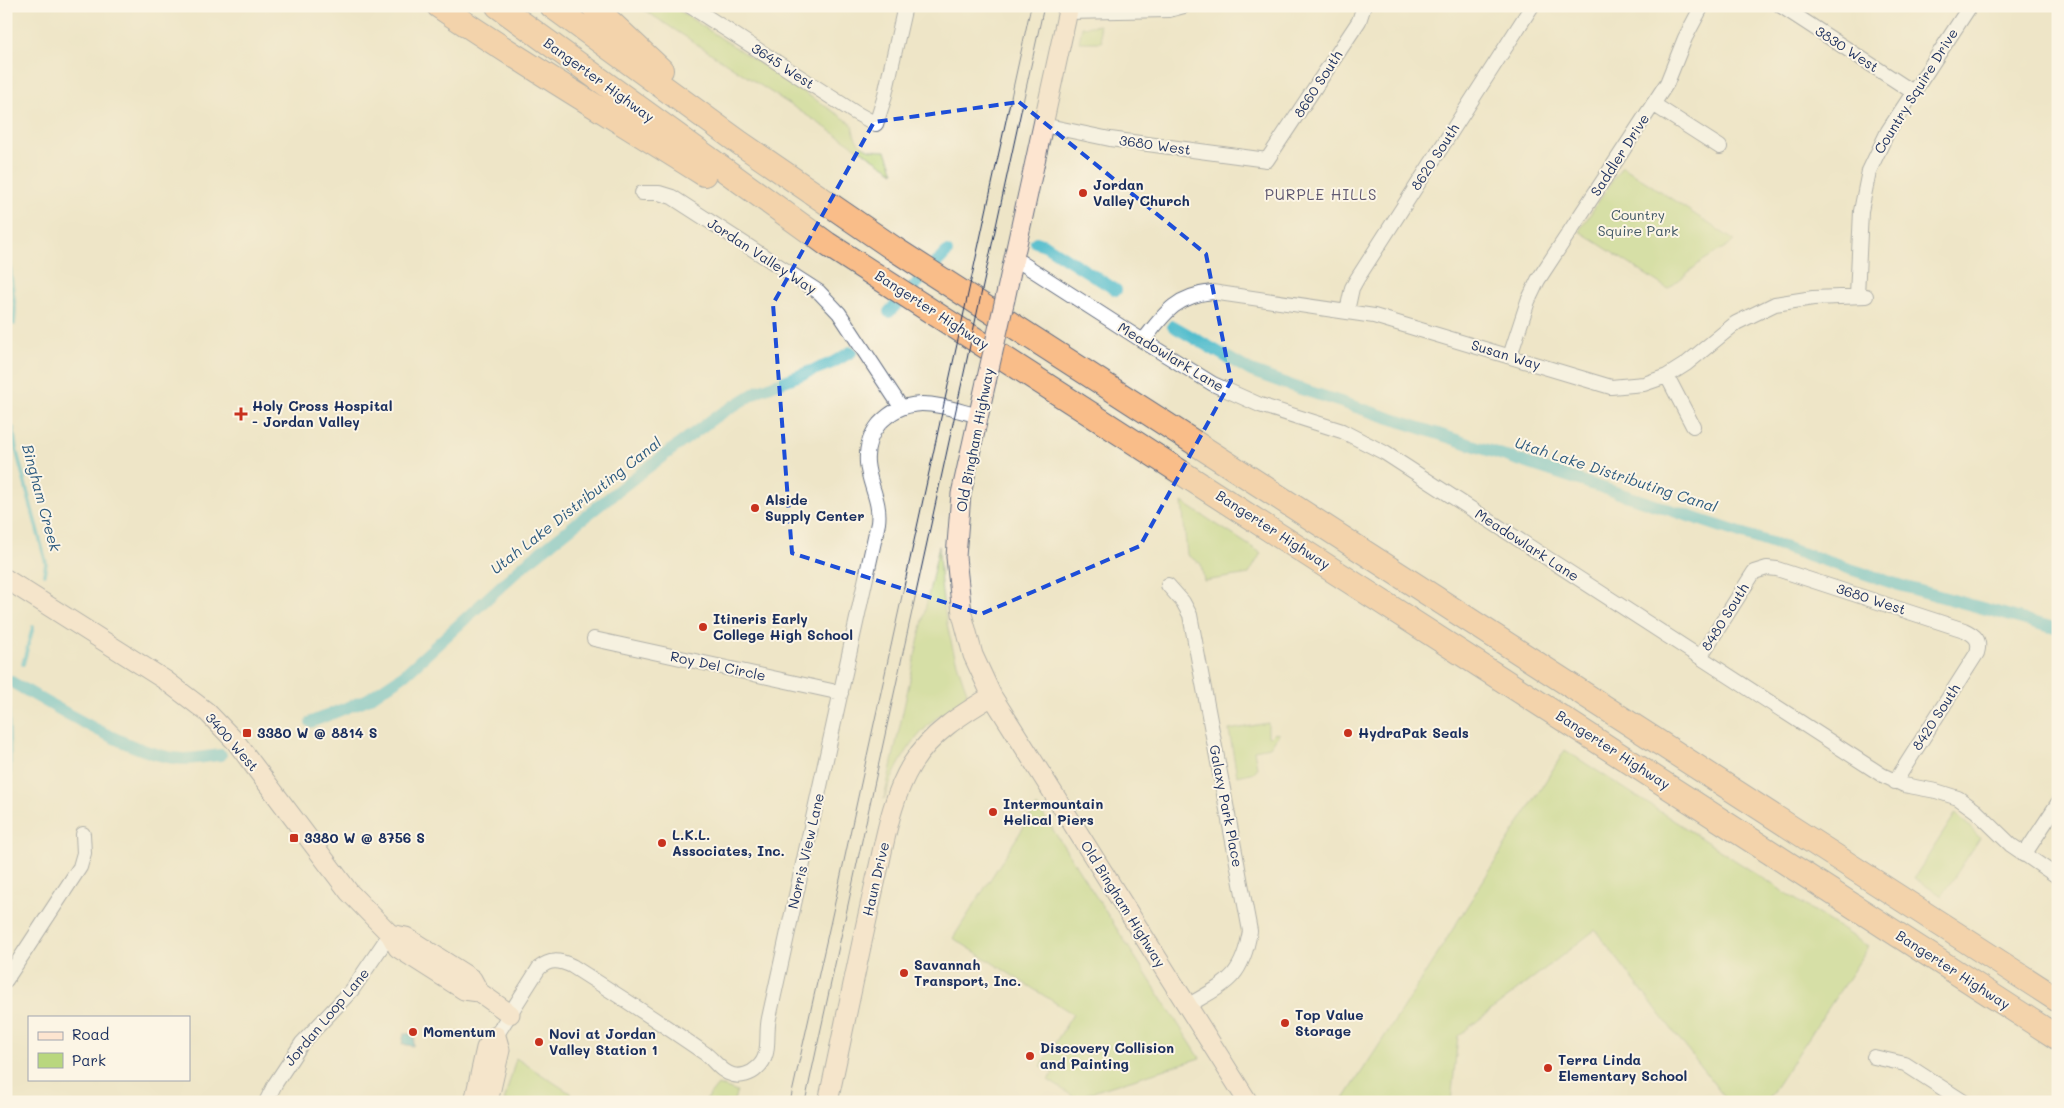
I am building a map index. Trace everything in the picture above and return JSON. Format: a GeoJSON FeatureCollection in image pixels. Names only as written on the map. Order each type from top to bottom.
{"type":"FeatureCollection","features":[{"type":"Feature","properties":{"kind":"highway"},"geometry":{"type":"LineString","coordinates":[[439,6],[489,40],[771,217],[801,225]]}},
{"type":"Feature","properties":{"kind":"highway","name":"Bangerter Highway"},"geometry":{"type":"LineString","coordinates":[[498,6],[827,244],[2058,1038]]}},
{"type":"Feature","properties":{"kind":"highway"},"geometry":{"type":"LineString","coordinates":[[552,6],[740,142],[893,248],[2058,1000]]}},
{"type":"Feature","properties":{"kind":"highway"},"geometry":{"type":"LineString","coordinates":[[593,6],[740,142]]}},
{"type":"Feature","properties":{"kind":"street","name":"3645 West"},"geometry":{"type":"LineString","coordinates":[[690,6],[854,112],[876,124],[884,100],[905,6]]}},
{"type":"Feature","properties":{"kind":"street"},"geometry":{"type":"LineString","coordinates":[[1068,9],[1169,10],[1184,6]]}},
{"type":"Feature","properties":{"kind":"street","name":"8660 South"},"geometry":{"type":"LineString","coordinates":[[1267,160],[1359,21],[1364,6]]}},
{"type":"Feature","properties":{"kind":"street","name":"8620 South"},"geometry":{"type":"LineString","coordinates":[[1347,311],[1352,288],[1357,279],[1532,6]]}},
{"type":"Feature","properties":{"kind":"street","name":"Saddler Drive"},"geometry":{"type":"LineString","coordinates":[[1510,356],[1528,301],[1538,280],[1672,73],[1685,38],[1702,6]]}},
{"type":"Feature","properties":{"kind":"street","name":"3830 West"},"geometry":{"type":"LineString","coordinates":[[1781,6],[1913,92]]}},
{"type":"Feature","properties":{"kind":"street","name":"Country Squire Drive"},"geometry":{"type":"LineString","coordinates":[[1861,296],[1861,211],[1869,171],[1888,131],[1970,6]]}},
{"type":"Feature","properties":{"kind":"street","name":"Old Bingham Highway"},"geometry":{"type":"LineString","coordinates":[[1068,9],[961,494],[956,557],[964,622],[973,655],[992,696],[1248,1102]]}},
{"type":"Feature","properties":{"kind":"street"},"geometry":{"type":"LineString","coordinates":[[1653,104],[1720,147]]}},
{"type":"Feature","properties":{"kind":"street","name":"3680 West"},"geometry":{"type":"LineString","coordinates":[[1043,125],[1110,139],[1267,160]]}},
{"type":"Feature","properties":{"kind":"street","name":"Jordan Valley Way"},"geometry":{"type":"LineString","coordinates":[[642,193],[658,193],[672,197],[819,292],[839,313],[901,407]]}},
{"type":"Feature","properties":{"kind":"street","name":"Meadowlark Lane"},"geometry":{"type":"LineString","coordinates":[[1014,258],[1143,341],[1228,391],[1260,404],[1325,424],[1371,445],[1895,782],[1945,793],[1958,798],[1976,811],[2011,845],[2058,877]]}},
{"type":"Feature","properties":{"kind":"street","name":"Susan Way"},"geometry":{"type":"LineString","coordinates":[[1143,341],[1165,312],[1178,302],[1201,293],[1212,292],[1374,316],[1612,387],[1644,384],[1667,376],[1686,364],[1736,323],[1764,308],[1797,299],[1861,296]]}},
{"type":"Feature","properties":{"kind":"street"},"geometry":{"type":"LineString","coordinates":[[1667,376],[1693,426]]}},
{"type":"Feature","properties":{"kind":"street"},"geometry":{"type":"LineString","coordinates":[[901,407],[925,404],[979,416]]}},
{"type":"Feature","properties":{"kind":"street","name":"Norris View Lane"},"geometry":{"type":"LineString","coordinates":[[510,1014],[539,968],[552,960],[567,964],[598,983],[705,1053],[726,1073],[735,1076],[745,1075],[760,1066],[767,1052],[769,1018],[842,693],[879,517],[879,504],[867,464],[868,447],[877,426],[890,413],[901,407]]}},
{"type":"Feature","properties":{"kind":"street","name":"3680 West"},"geometry":{"type":"LineString","coordinates":[[1750,578],[1760,569],[1778,569],[1936,621],[1973,634],[1978,640],[1977,653]]}},
{"type":"Feature","properties":{"kind":"street","name":"8480 South"},"geometry":{"type":"LineString","coordinates":[[1700,657],[1750,578]]}},
{"type":"Feature","properties":{"kind":"street","name":"3400 West"},"geometry":{"type":"LineString","coordinates":[[6,579],[165,680],[207,712],[236,742],[349,892],[390,934],[406,937],[472,979],[479,992],[510,1014]]}},
{"type":"Feature","properties":{"kind":"street","name":"Galaxy Park Place"},"geometry":{"type":"LineString","coordinates":[[1168,585],[1190,615],[1250,931],[1246,951],[1238,969],[1227,982],[1187,1006]]}},
{"type":"Feature","properties":{"kind":"street","name":"Roy Del Circle"},"geometry":{"type":"LineString","coordinates":[[594,639],[842,693]]}},
{"type":"Feature","properties":{"kind":"street","name":"8420 South"},"geometry":{"type":"LineString","coordinates":[[1895,782],[1977,653]]}},
{"type":"Feature","properties":{"kind":"street","name":"Haun Drive"},"geometry":{"type":"LineString","coordinates":[[828,1102],[872,898],[898,792],[912,764],[930,741],[948,724],[992,696]]}},
{"type":"Feature","properties":{"kind":"street"},"geometry":{"type":"LineString","coordinates":[[2024,855],[2058,803]]}},
{"type":"Feature","properties":{"kind":"street"},"geometry":{"type":"LineString","coordinates":[[6,980],[80,867],[83,858],[83,834]]}},
{"type":"Feature","properties":{"kind":"street","name":"Jordan Loop Lane"},"geometry":{"type":"LineString","coordinates":[[266,1102],[275,1084],[302,1043],[352,990],[390,934]]}},
{"type":"Feature","properties":{"kind":"street"},"geometry":{"type":"LineString","coordinates":[[474,1102],[486,1048],[510,1014]]}},
{"type":"Feature","properties":{"kind":"street"},"geometry":{"type":"LineString","coordinates":[[488,1102],[500,1050],[496,1036]]}},
{"type":"Feature","properties":{"kind":"street"},"geometry":{"type":"LineString","coordinates":[[1874,1057],[1905,1064],[1964,1102]]}},
{"type":"Feature","properties":{"kind":"highlighted area"},"geometry":{"type":"Polygon","coordinates":[[[1019,102],[1206,254],[1231,381],[1140,546],[981,614],[792,553],[773,304],[874,122],[1019,102]]]}},
{"type":"Feature","properties":{"kind":"green space"},"geometry":{"type":"Polygon","coordinates":[[[638,6],[672,6],[851,123],[854,135],[862,146],[873,150],[886,151],[894,172],[638,6]]]}},
{"type":"Feature","properties":{"kind":"green space"},"geometry":{"type":"Polygon","coordinates":[[[1099,25],[1102,42],[1079,42],[1082,27],[1099,25]]]}},
{"type":"Feature","properties":{"kind":"green space","name":"Country Squire Park"},"geometry":{"type":"Polygon","coordinates":[[[1622,166],[1735,241],[1701,262],[1668,289],[1579,231],[1622,166]]]}},
{"type":"Feature","properties":{"kind":"green space"},"geometry":{"type":"Polygon","coordinates":[[[1182,502],[1261,553],[1249,574],[1204,581],[1201,564],[1187,555],[1182,502]]]}},
{"type":"Feature","properties":{"kind":"green space"},"geometry":{"type":"Polygon","coordinates":[[[939,546],[941,584],[946,620],[967,692],[962,700],[939,716],[918,736],[898,765],[884,799],[939,546]]]}},
{"type":"Feature","properties":{"kind":"green space"},"geometry":{"type":"Polygon","coordinates":[[[1268,723],[1268,736],[1270,737],[1274,733],[1279,734],[1270,747],[1254,750],[1257,767],[1255,772],[1237,776],[1229,730],[1268,723]]]}},
{"type":"Feature","properties":{"kind":"green space"},"geometry":{"type":"Polygon","coordinates":[[[1565,750],[1869,947],[1766,1102],[1728,1102],[1595,930],[1458,1036],[1451,1102],[1342,1102],[1409,999],[1565,750]]]}},
{"type":"Feature","properties":{"kind":"green space"},"geometry":{"type":"Polygon","coordinates":[[[1037,806],[1200,1058],[1086,1094],[1087,1098],[1080,1101],[1048,1080],[1053,1073],[1041,1066],[1073,1014],[953,938],[1037,806]]]}},
{"type":"Feature","properties":{"kind":"green space"},"geometry":{"type":"Polygon","coordinates":[[[1956,813],[1980,838],[1942,896],[1914,878],[1956,813]]]}},
{"type":"Feature","properties":{"kind":"green space"},"geometry":{"type":"Polygon","coordinates":[[[516,1058],[570,1093],[573,1102],[504,1102],[516,1058]]]}},
{"type":"Feature","properties":{"kind":"green space"},"geometry":{"type":"Polygon","coordinates":[[[718,1085],[737,1092],[733,1102],[704,1102],[718,1085]]]}},
{"type":"Feature","properties":{"kind":"water"},"geometry":{"type":"Polygon","coordinates":[[[404,1033],[415,1035],[413,1046],[402,1044],[404,1033]]]}},
{"type":"Feature","properties":{"kind":"waterway","name":"Bingham Creek"},"geometry":{"type":"LineString","coordinates":[[6,233],[15,309],[14,324]]}},
{"type":"Feature","properties":{"kind":"waterway","name":"Utah Lake Distributing Canal"},"geometry":{"type":"LineString","coordinates":[[1036,242],[1045,245],[1116,290]]}},
{"type":"Feature","properties":{"kind":"waterway","name":"Utah Lake Distributing Canal"},"geometry":{"type":"LineString","coordinates":[[889,312],[947,252]]}},
{"type":"Feature","properties":{"kind":"waterway","name":"Utah Lake Distributing Canal"},"geometry":{"type":"LineString","coordinates":[[1173,326],[1251,371],[1292,386],[1899,585],[2058,629]]}},
{"type":"Feature","properties":{"kind":"waterway","name":"Utah Lake Distributing Canal"},"geometry":{"type":"LineString","coordinates":[[311,722],[368,699],[404,675],[525,564],[714,418],[758,391],[832,363],[851,352]]}},
{"type":"Feature","properties":{"kind":"waterway","name":"Bingham Creek"},"geometry":{"type":"LineString","coordinates":[[10,365],[10,400]]}},
{"type":"Feature","properties":{"kind":"waterway","name":"Bingham Creek"},"geometry":{"type":"LineString","coordinates":[[13,428],[16,449],[46,563],[44,574]]}},
{"type":"Feature","properties":{"kind":"waterway","name":"Bingham Creek"},"geometry":{"type":"LineString","coordinates":[[23,664],[33,627]]}},
{"type":"Feature","properties":{"kind":"waterway","name":"Utah Lake Distributing Canal"},"geometry":{"type":"LineString","coordinates":[[6,679],[93,728],[141,749],[163,756],[183,759],[221,755]]}},
{"type":"Feature","properties":{"kind":"waterway","name":"Bingham Creek"},"geometry":{"type":"LineString","coordinates":[[6,784],[10,771],[8,701]]}},
{"type":"Feature","properties":{"kind":"tram line"},"geometry":{"type":"LineString","coordinates":[[790,1102],[1031,6]]}},
{"type":"Feature","properties":{"kind":"tram line"},"geometry":{"type":"LineString","coordinates":[[805,1102],[1044,6]]}},
{"type":"Feature","properties":{"kind":"place","name":"Jordan Valley Church"},"geometry":{"type":"Point","coordinates":[1083,193]}},
{"type":"Feature","properties":{"kind":"place","name":"Holy Cross Hospital - Jordan Valley"},"geometry":{"type":"Point","coordinates":[241,414]}},
{"type":"Feature","properties":{"kind":"place","name":"Alside Supply Center"},"geometry":{"type":"Point","coordinates":[755,508]}},
{"type":"Feature","properties":{"kind":"place","name":"Itineris Early College High School"},"geometry":{"type":"Point","coordinates":[703,627]}},
{"type":"Feature","properties":{"kind":"place","name":"3380 W @ 8814 S"},"geometry":{"type":"Point","coordinates":[247,733]}},
{"type":"Feature","properties":{"kind":"place","name":"HydraPak Seals"},"geometry":{"type":"Point","coordinates":[1348,733]}},
{"type":"Feature","properties":{"kind":"place","name":"Intermountain Helical Piers"},"geometry":{"type":"Point","coordinates":[993,812]}},
{"type":"Feature","properties":{"kind":"place","name":"3380 W @ 8756 S"},"geometry":{"type":"Point","coordinates":[294,838]}},
{"type":"Feature","properties":{"kind":"place","name":"L.K.L. Associates, Inc."},"geometry":{"type":"Point","coordinates":[662,843]}},
{"type":"Feature","properties":{"kind":"place","name":"Savannah Transport, Inc."},"geometry":{"type":"Point","coordinates":[904,973]}},
{"type":"Feature","properties":{"kind":"place","name":"Top Value Storage"},"geometry":{"type":"Point","coordinates":[1285,1023]}},
{"type":"Feature","properties":{"kind":"place","name":"Momentum"},"geometry":{"type":"Point","coordinates":[413,1032]}},
{"type":"Feature","properties":{"kind":"place","name":"Novi at Jordan Valley Station 1"},"geometry":{"type":"Point","coordinates":[539,1042]}},
{"type":"Feature","properties":{"kind":"place","name":"Discovery Collision and Painting"},"geometry":{"type":"Point","coordinates":[1030,1056]}},
{"type":"Feature","properties":{"kind":"place","name":"Terra Linda Elementary School"},"geometry":{"type":"Point","coordinates":[1548,1068]}},
{"type":"Feature","properties":{"kind":"district","name":"PURPLE HILLS"},"geometry":{"type":"Point","coordinates":[1321,195]}}]}
